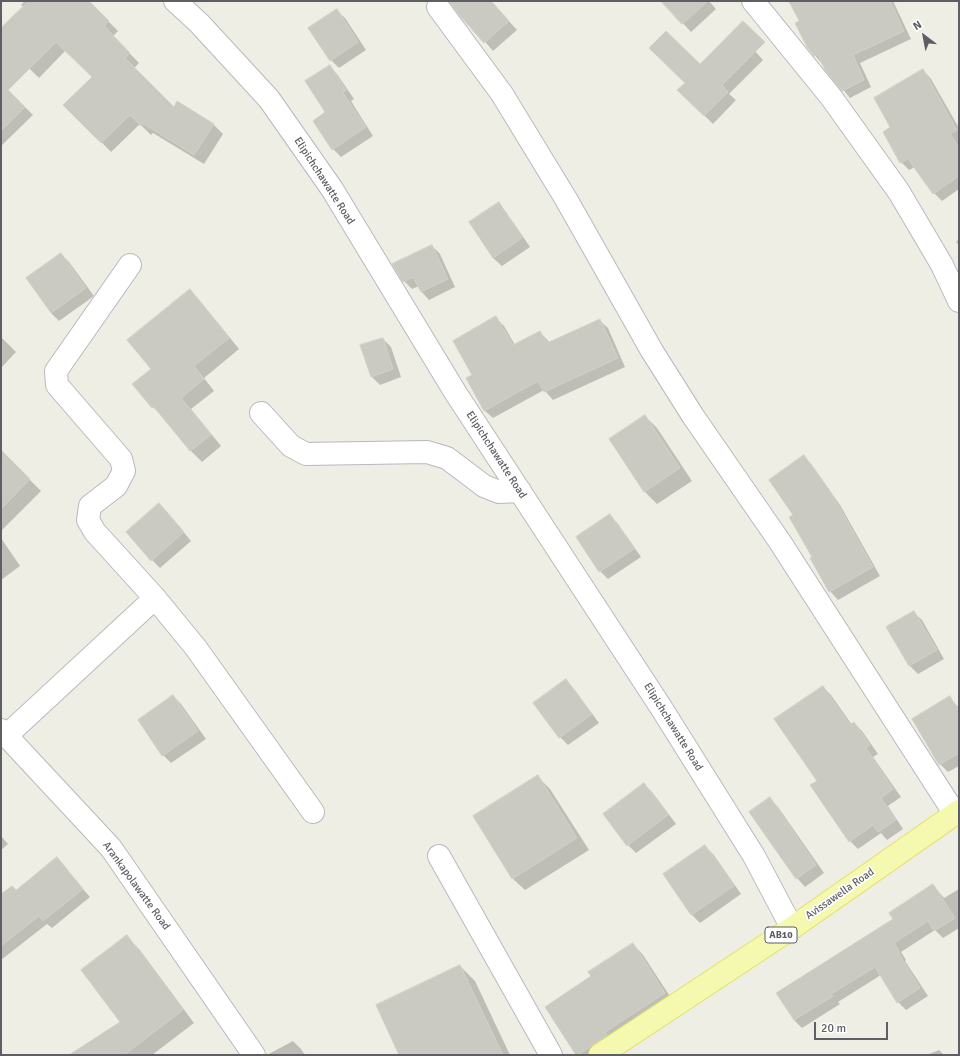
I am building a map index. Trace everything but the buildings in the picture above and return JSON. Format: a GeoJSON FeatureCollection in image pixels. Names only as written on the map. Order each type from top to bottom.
{"type":"FeatureCollection","features":[{"type":"Feature","properties":{"kind":"main road","name":"Avissawella Road"},"geometry":{"type":"LineString","coordinates":[[600,1055],[792,928],[957,813]]}},
{"type":"Feature","properties":{"kind":"street","name":"Elipichchawatte Road"},"geometry":{"type":"LineString","coordinates":[[175,1],[199,23],[269,99],[332,189],[455,392],[662,709],[754,856],[792,928]]}},
{"type":"Feature","properties":{"kind":"street"},"geometry":{"type":"LineString","coordinates":[[753,1],[830,97],[899,192],[942,265],[959,301]]}},
{"type":"Feature","properties":{"kind":"street"},"geometry":{"type":"LineString","coordinates":[[438,7],[502,94],[566,199],[652,351],[692,416],[780,542],[957,813]]}},
{"type":"Feature","properties":{"kind":"street"},"geometry":{"type":"LineString","coordinates":[[130,265],[56,371],[57,385],[121,459],[124,471],[116,486],[90,506],[88,520],[95,532],[155,598],[196,648],[313,812]]}},
{"type":"Feature","properties":{"kind":"street"},"geometry":{"type":"LineString","coordinates":[[261,413],[291,446],[306,454],[427,452],[447,458],[484,486],[499,492],[520,492]]}},
{"type":"Feature","properties":{"kind":"street"},"geometry":{"type":"LineString","coordinates":[[4,733],[155,598]]}},
{"type":"Feature","properties":{"kind":"street","name":"Arankapolawatte Road"},"geometry":{"type":"LineString","coordinates":[[4,733],[111,848],[254,1055]]}},
{"type":"Feature","properties":{"kind":"street"},"geometry":{"type":"LineString","coordinates":[[439,856],[551,1055]]}}]}
